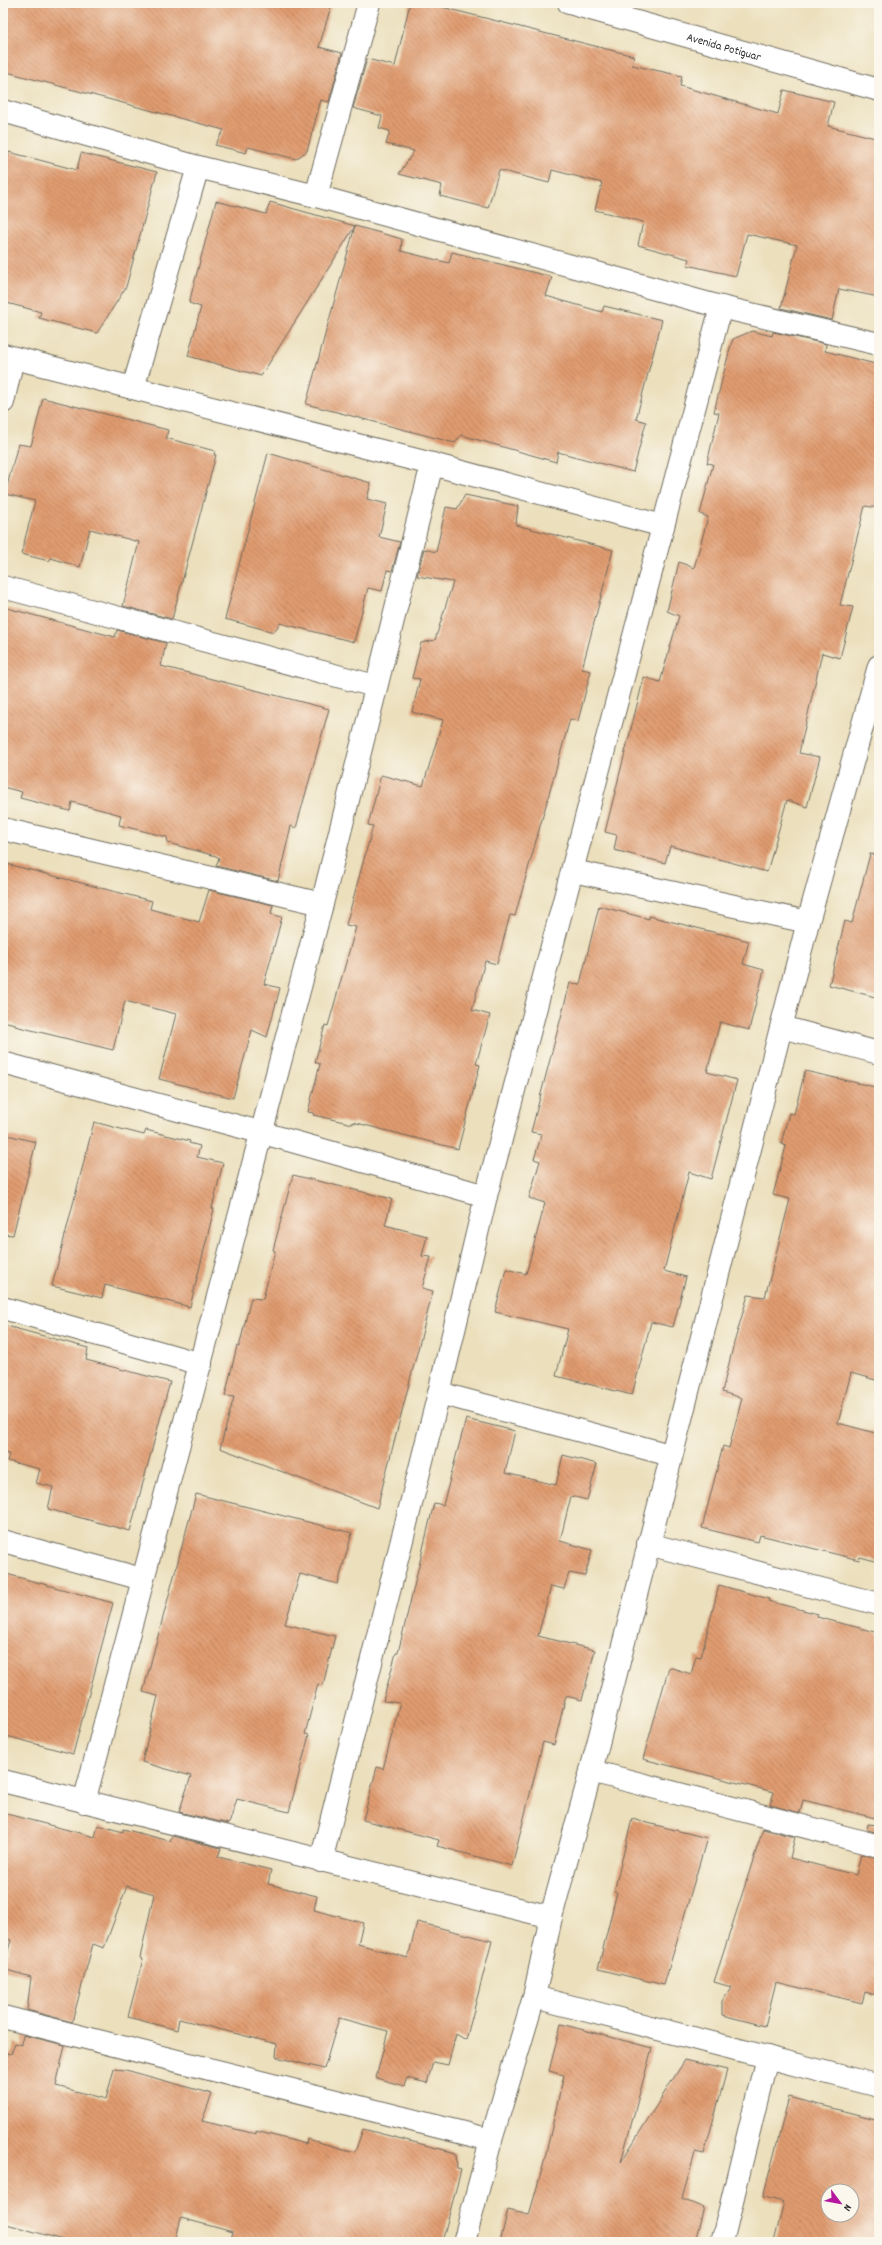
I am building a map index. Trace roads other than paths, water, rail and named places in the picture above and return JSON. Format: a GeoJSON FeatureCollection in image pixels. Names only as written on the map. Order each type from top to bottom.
{"type":"FeatureCollection","features":[{"type":"Feature","properties":{"kind":"street"},"geometry":{"type":"LineString","coordinates":[[316,196],[369,3]]}},
{"type":"Feature","properties":{"kind":"street","name":"Avenida Potiguar"},"geometry":{"type":"LineString","coordinates":[[569,3],[879,90]]}},
{"type":"Feature","properties":{"kind":"street"},"geometry":{"type":"LineString","coordinates":[[3,111],[198,167],[316,196],[721,306],[879,344]]}},
{"type":"Feature","properties":{"kind":"street"},"geometry":{"type":"LineString","coordinates":[[133,388],[198,167]]}},
{"type":"Feature","properties":{"kind":"street"},"geometry":{"type":"LineString","coordinates":[[321,1861],[439,1393],[486,1196],[721,306]]}},
{"type":"Feature","properties":{"kind":"street"},"geometry":{"type":"LineString","coordinates":[[3,402],[8,356],[432,464],[663,526]]}},
{"type":"Feature","properties":{"kind":"street"},"geometry":{"type":"LineString","coordinates":[[84,1802],[142,1579],[202,1364],[322,904],[375,686],[432,464]]}},
{"type":"Feature","properties":{"kind":"street"},"geometry":{"type":"LineString","coordinates":[[3,587],[375,686]]}},
{"type":"Feature","properties":{"kind":"street"},"geometry":{"type":"LineString","coordinates":[[464,2242],[491,2140],[534,1997],[550,1917],[591,1771],[670,1455],[808,922],[879,666]]}},
{"type":"Feature","properties":{"kind":"street"},"geometry":{"type":"LineString","coordinates":[[3,829],[322,904]]}},
{"type":"Feature","properties":{"kind":"street"},"geometry":{"type":"LineString","coordinates":[[573,870],[808,922]]}},
{"type":"Feature","properties":{"kind":"street"},"geometry":{"type":"LineString","coordinates":[[782,1027],[879,1054]]}},
{"type":"Feature","properties":{"kind":"street"},"geometry":{"type":"LineString","coordinates":[[3,1063],[262,1133],[486,1196]]}},
{"type":"Feature","properties":{"kind":"street"},"geometry":{"type":"LineString","coordinates":[[3,1308],[202,1364]]}},
{"type":"Feature","properties":{"kind":"street"},"geometry":{"type":"LineString","coordinates":[[439,1393],[670,1455]]}},
{"type":"Feature","properties":{"kind":"street"},"geometry":{"type":"LineString","coordinates":[[3,1541],[142,1579]]}},
{"type":"Feature","properties":{"kind":"street"},"geometry":{"type":"LineString","coordinates":[[648,1544],[879,1604]]}},
{"type":"Feature","properties":{"kind":"street"},"geometry":{"type":"LineString","coordinates":[[591,1771],[879,1846]]}},
{"type":"Feature","properties":{"kind":"street"},"geometry":{"type":"LineString","coordinates":[[3,1780],[84,1802],[550,1917]]}},
{"type":"Feature","properties":{"kind":"street"},"geometry":{"type":"LineString","coordinates":[[534,1997],[879,2086]]}},
{"type":"Feature","properties":{"kind":"street"},"geometry":{"type":"LineString","coordinates":[[3,2017],[491,2140]]}},
{"type":"Feature","properties":{"kind":"street"},"geometry":{"type":"LineString","coordinates":[[722,2242],[767,2056]]}}]}
